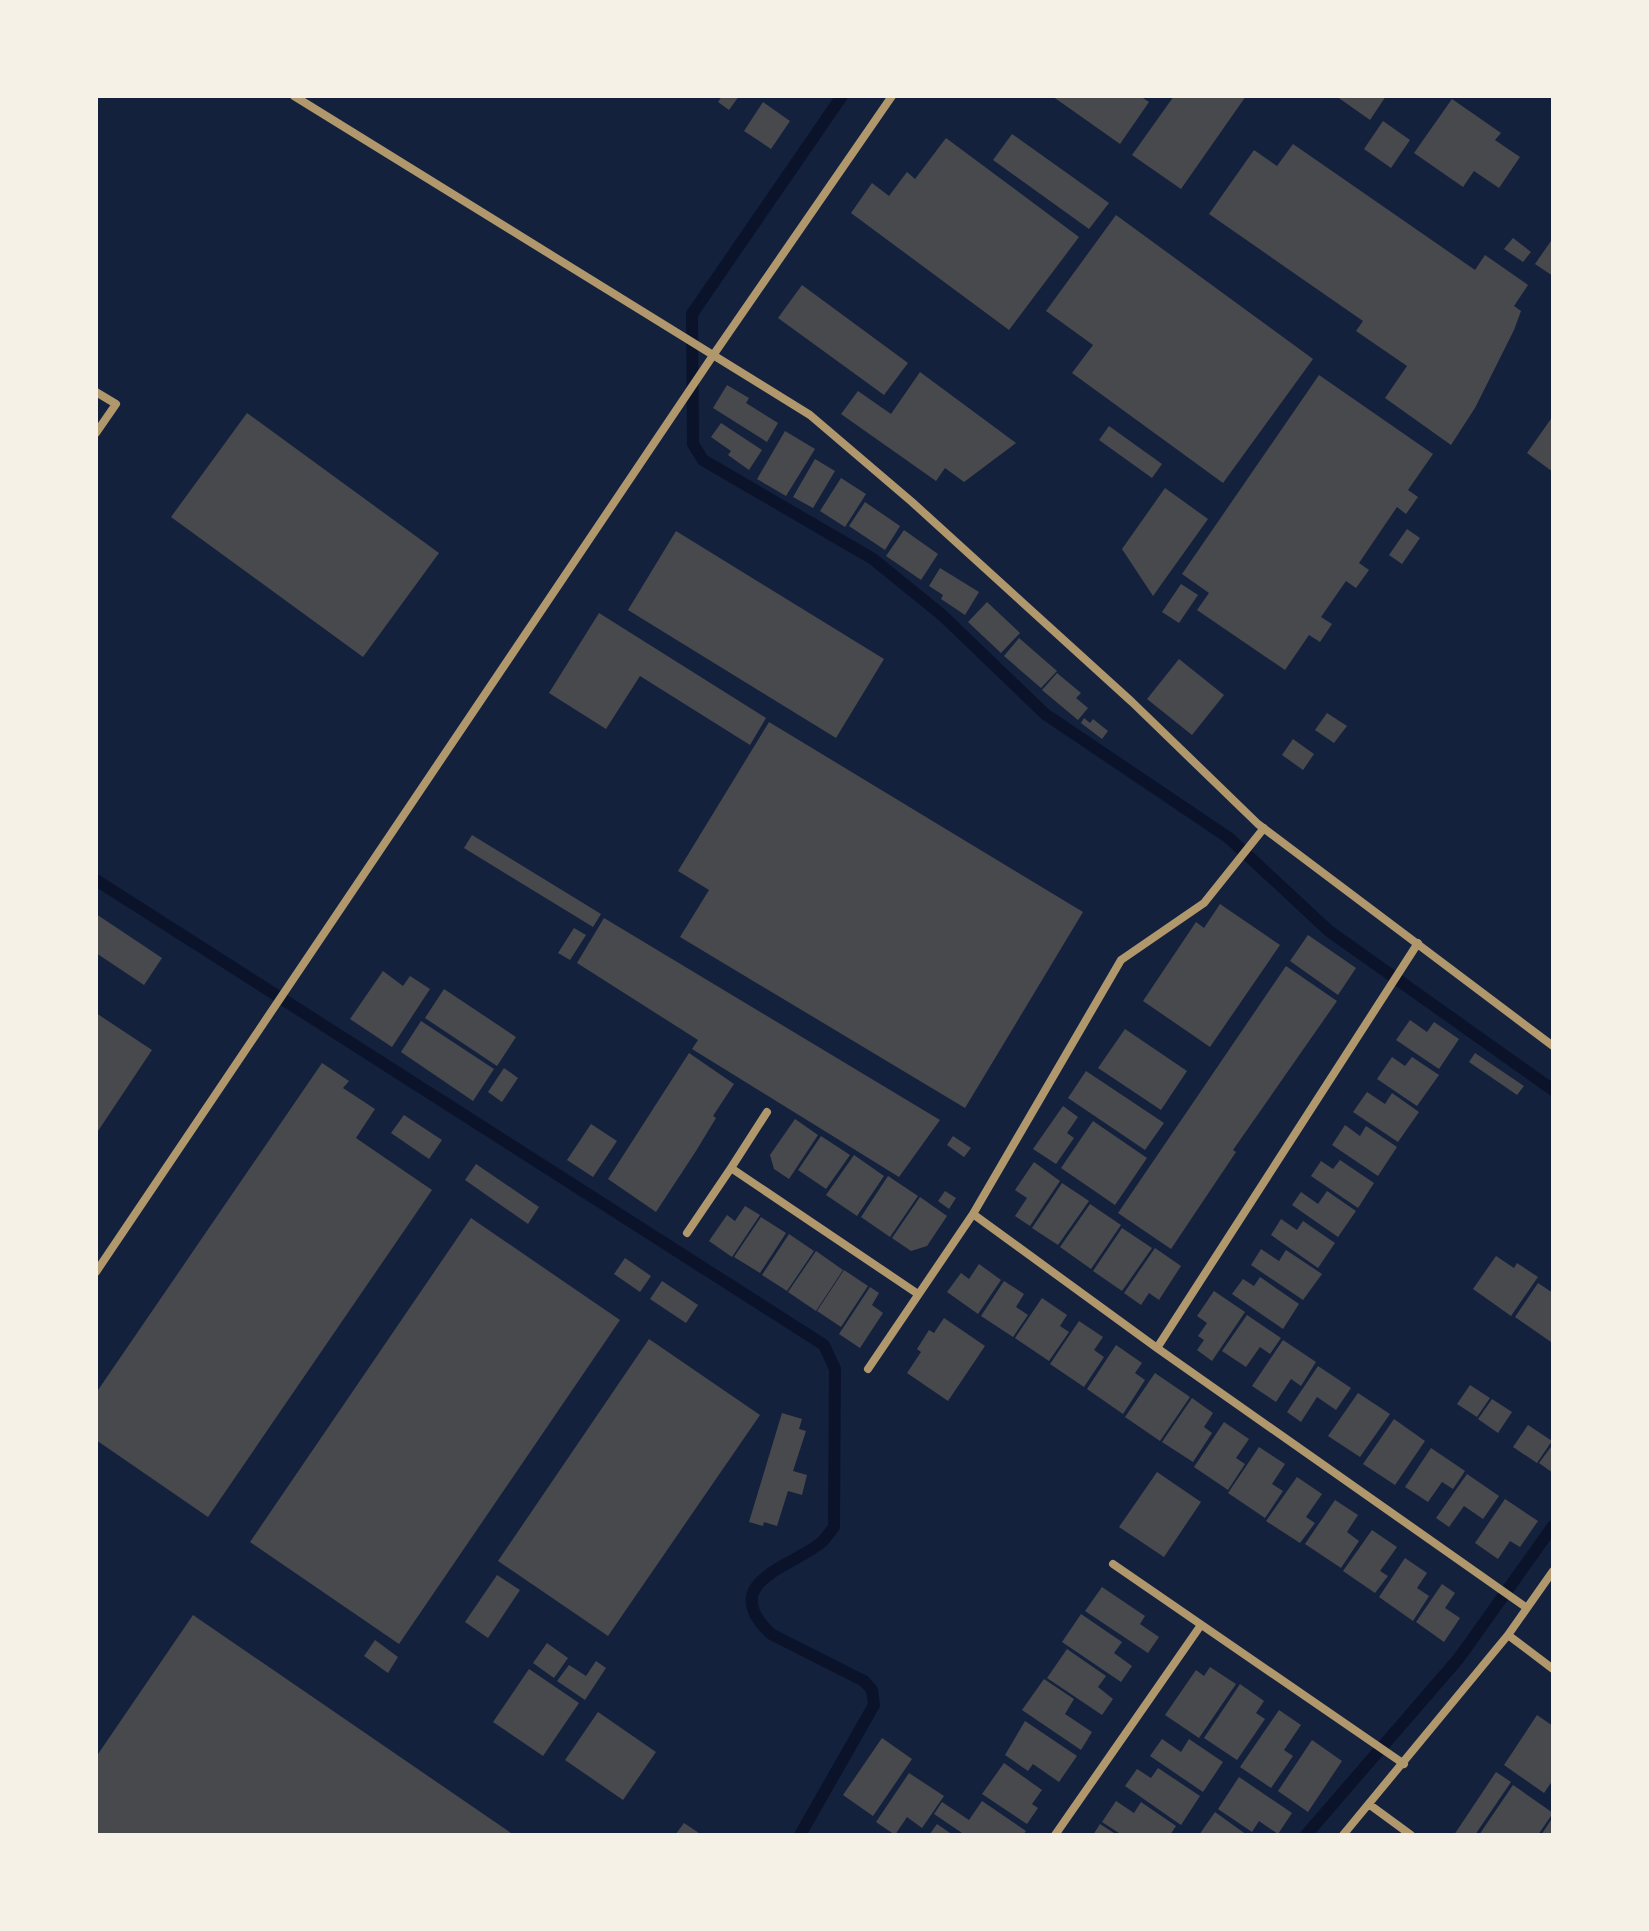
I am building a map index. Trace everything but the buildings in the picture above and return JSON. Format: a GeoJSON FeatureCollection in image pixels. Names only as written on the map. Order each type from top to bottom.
{"type":"FeatureCollection","features":[{"type":"Feature","properties":{"kind":"street"},"geometry":{"type":"LineString","coordinates":[[294,96],[810,415],[912,502],[1132,702],[1264,828],[1553,1046]]}},
{"type":"Feature","properties":{"kind":"street"},"geometry":{"type":"LineString","coordinates":[[96,1272],[714,354],[892,96]]}},
{"type":"Feature","properties":{"kind":"street"},"geometry":{"type":"LineString","coordinates":[[96,392],[116,404],[96,433]]}},
{"type":"Feature","properties":{"kind":"street"},"geometry":{"type":"LineString","coordinates":[[868,1369],[973,1214],[1121,960],[1204,903],[1264,828]]}},
{"type":"Feature","properties":{"kind":"street"},"geometry":{"type":"LineString","coordinates":[[1157,1348],[1418,943]]}},
{"type":"Feature","properties":{"kind":"street"},"geometry":{"type":"LineString","coordinates":[[687,1233],[767,1112]]}},
{"type":"Feature","properties":{"kind":"street"},"geometry":{"type":"LineString","coordinates":[[731,1168],[918,1294]]}},
{"type":"Feature","properties":{"kind":"street"},"geometry":{"type":"LineString","coordinates":[[973,1214],[1157,1348],[1527,1608]]}},
{"type":"Feature","properties":{"kind":"street"},"geometry":{"type":"LineString","coordinates":[[1113,1564],[1404,1764]]}},
{"type":"Feature","properties":{"kind":"street"},"geometry":{"type":"LineString","coordinates":[[1343,1835],[1508,1635],[1553,1571]]}},
{"type":"Feature","properties":{"kind":"street"},"geometry":{"type":"LineString","coordinates":[[1055,1835],[1201,1625]]}},
{"type":"Feature","properties":{"kind":"street"},"geometry":{"type":"LineString","coordinates":[[1508,1635],[1553,1669]]}},
{"type":"Feature","properties":{"kind":"street"},"geometry":{"type":"LineString","coordinates":[[1370,1805],[1411,1835]]}},
{"type":"Feature","properties":{"kind":"waterway"},"geometry":{"type":"LineString","coordinates":[[842,96],[692,314],[693,444],[703,460],[873,559],[942,615],[1045,714],[1229,838],[1329,931],[1553,1090]]}},
{"type":"Feature","properties":{"kind":"waterway"},"geometry":{"type":"LineString","coordinates":[[96,880],[824,1345],[835,1369],[834,1527],[822,1542],[765,1578],[755,1589],[752,1601],[756,1616],[771,1634],[864,1681],[872,1690],[874,1705],[800,1835]]}},
{"type":"Feature","properties":{"kind":"waterway"},"geometry":{"type":"LineString","coordinates":[[1306,1835],[1459,1658],[1553,1526]]}}]}
